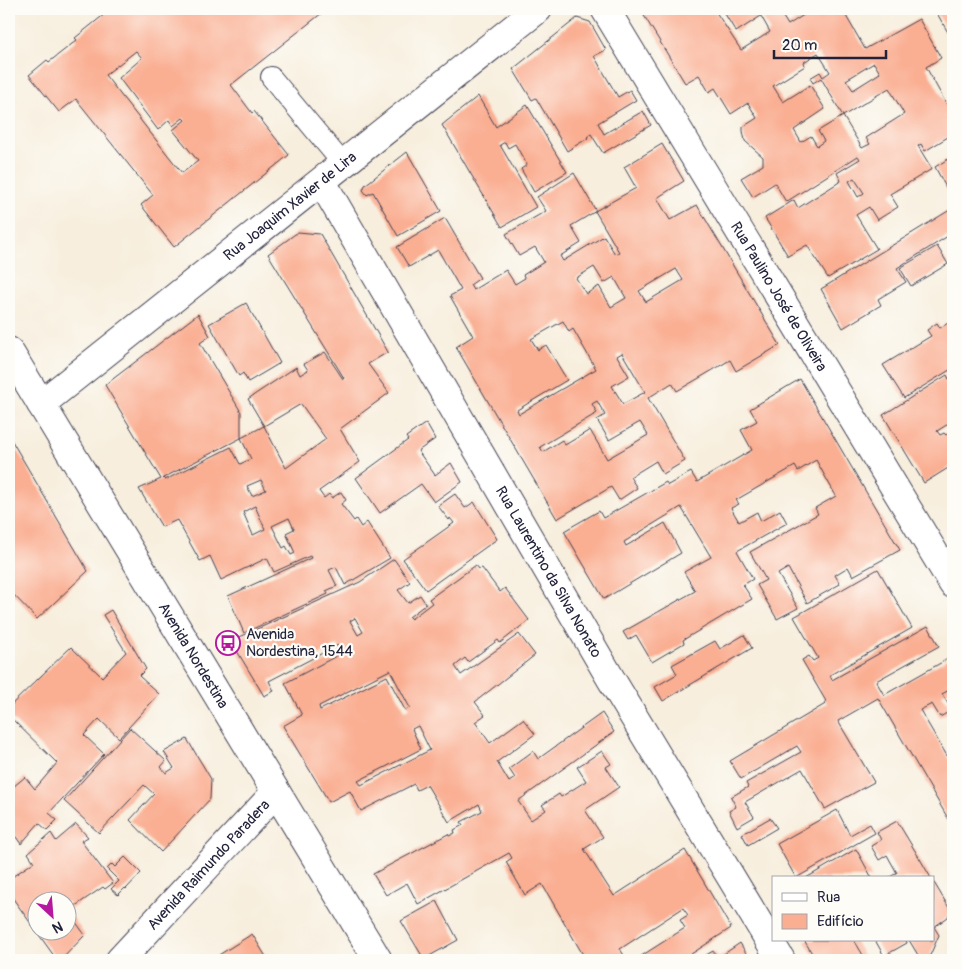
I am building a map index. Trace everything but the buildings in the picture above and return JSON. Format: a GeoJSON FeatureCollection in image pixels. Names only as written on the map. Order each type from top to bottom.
{"type":"FeatureCollection","features":[{"type":"Feature","properties":{"kind":"street","name":"Rua Joaquim Xavier de Lira"},"geometry":{"type":"LineString","coordinates":[[41,404],[538,9]]}},
{"type":"Feature","properties":{"kind":"street","name":"Rua Paulino José de Oliveira"},"geometry":{"type":"LineString","coordinates":[[605,9],[953,584]]}},
{"type":"Feature","properties":{"kind":"street","name":"Rua Laurentino da Silva Nonato"},"geometry":{"type":"LineString","coordinates":[[322,182],[611,679],[781,960]]}},
{"type":"Feature","properties":{"kind":"street","name":"Avenida Nordestina"},"geometry":{"type":"LineString","coordinates":[[9,351],[378,960]]}},
{"type":"Feature","properties":{"kind":"street","name":"Avenida Raimundo Paradera"},"geometry":{"type":"LineString","coordinates":[[120,960],[276,792]]}},
{"type":"Feature","properties":{"kind":"lane"},"geometry":{"type":"LineString","coordinates":[[271,77],[343,164]]}},
{"type":"Feature","properties":{"kind":"place","name":"Avenida Nordestina, 1544"},"geometry":{"type":"Point","coordinates":[228,643]}}]}
